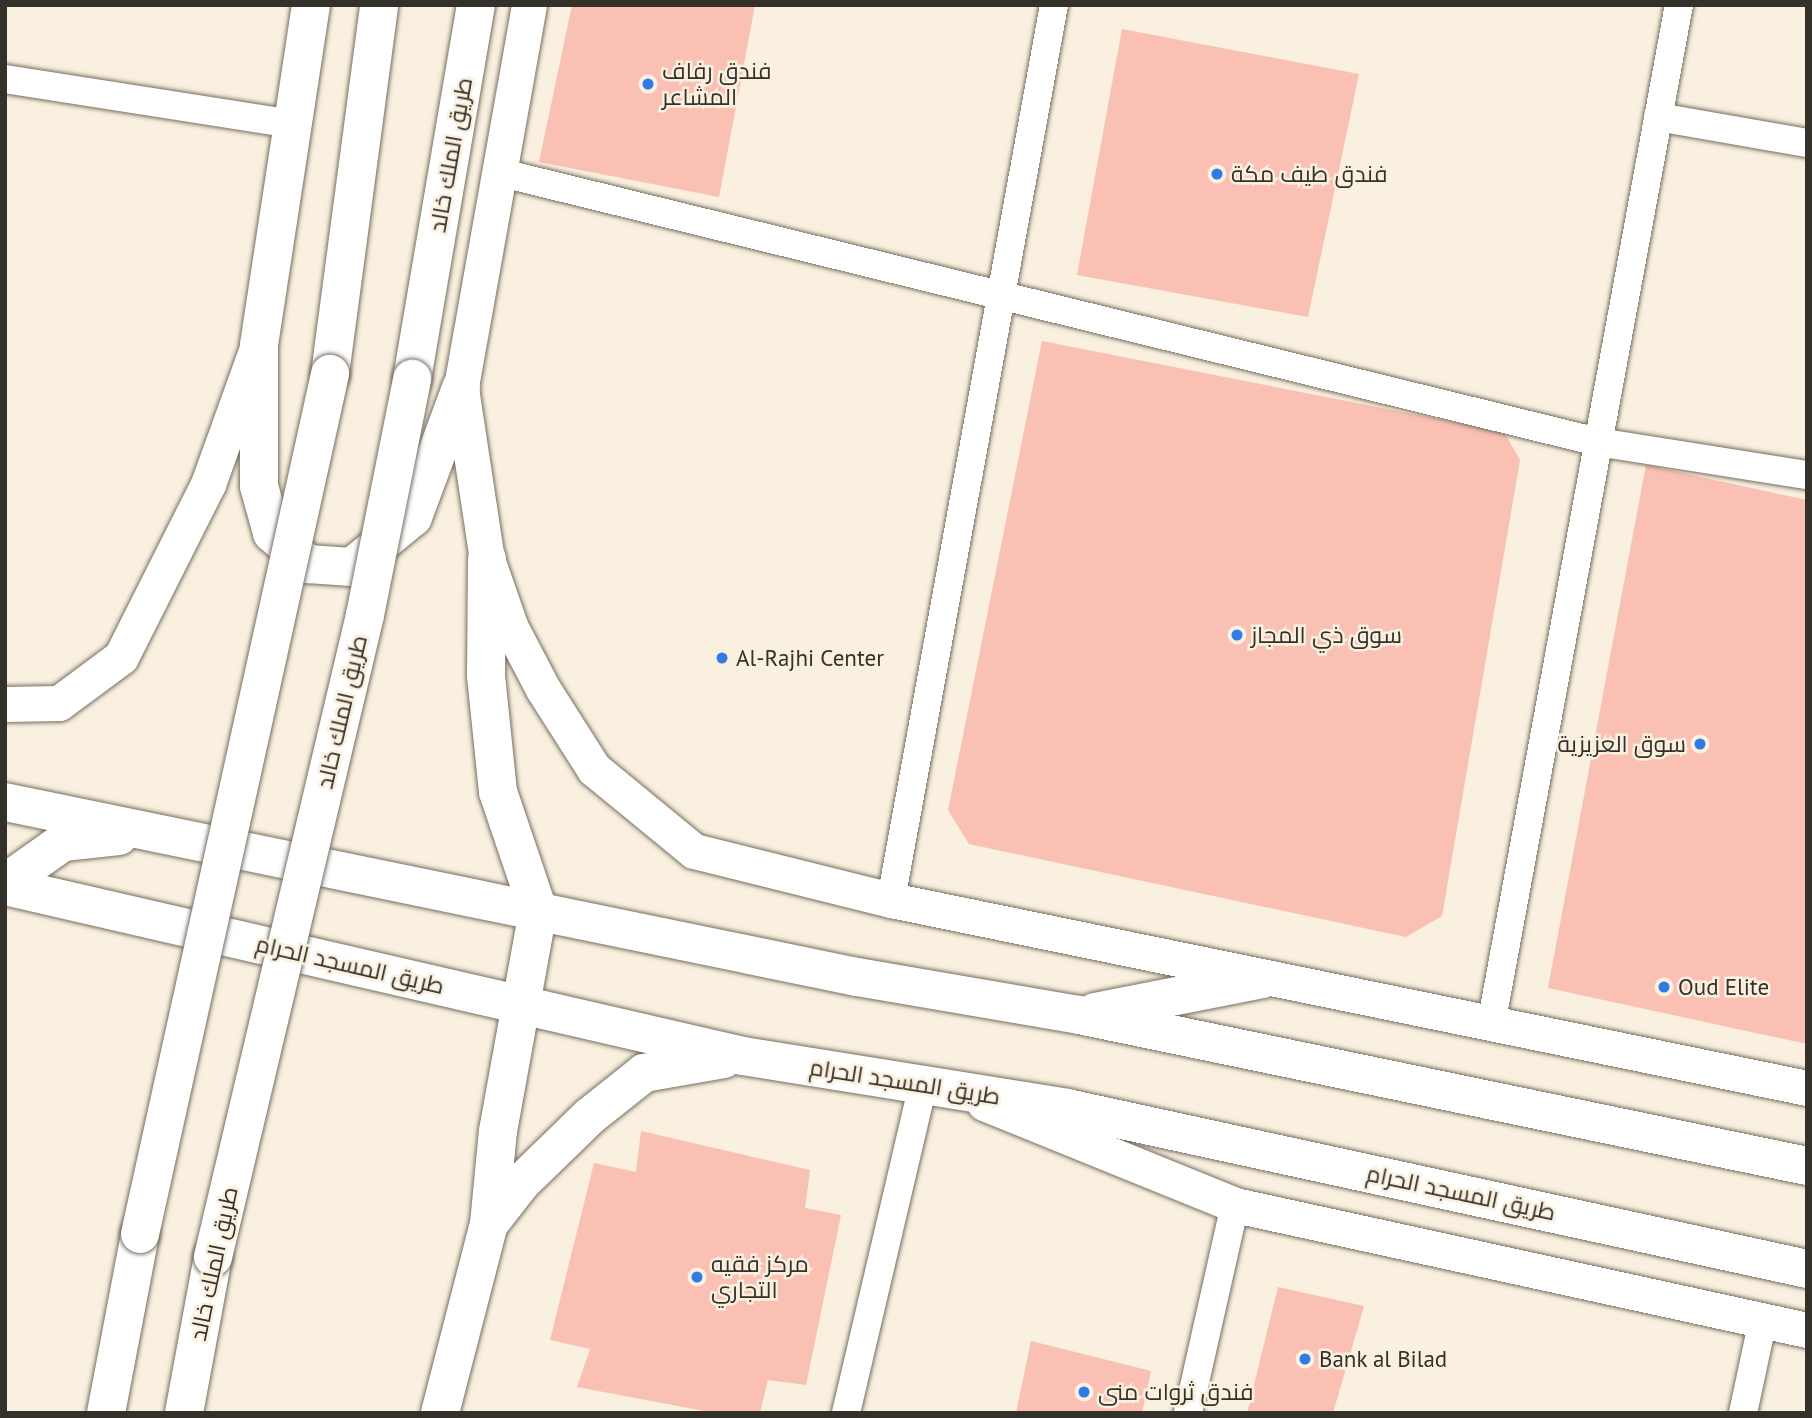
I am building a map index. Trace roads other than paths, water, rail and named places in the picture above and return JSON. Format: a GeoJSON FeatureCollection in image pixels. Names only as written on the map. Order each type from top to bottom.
{"type":"FeatureCollection","features":[{"type":"Feature","properties":{"kind":"main road"},"geometry":{"type":"LineString","coordinates":[[311,5],[259,345],[259,486],[272,533],[308,564],[352,567],[413,517],[461,388]]}},
{"type":"Feature","properties":{"kind":"main road"},"geometry":{"type":"LineString","coordinates":[[106,1413],[140,1234],[330,374],[379,5]]}},
{"type":"Feature","properties":{"kind":"main road","name":"طريق الملك خالد"},"geometry":{"type":"LineString","coordinates":[[184,1413],[213,1257],[365,615],[412,379],[476,5]]}},
{"type":"Feature","properties":{"kind":"main road"},"geometry":{"type":"LineString","coordinates":[[440,1413],[489,1224],[519,1004],[538,910],[498,792],[486,675],[487,559]]}},
{"type":"Feature","properties":{"kind":"main road"},"geometry":{"type":"LineString","coordinates":[[5,802],[857,977],[1079,1015],[1807,1166]]}},
{"type":"Feature","properties":{"kind":"main road"},"geometry":{"type":"LineString","coordinates":[[5,884],[63,842],[156,832]]}},
{"type":"Feature","properties":{"kind":"main road","name":"طريق المسجد الحرام"},"geometry":{"type":"LineString","coordinates":[[5,884],[743,1056],[1067,1108],[1807,1269]]}},
{"type":"Feature","properties":{"kind":"main road"},"geometry":{"type":"LineString","coordinates":[[1079,1015],[1263,979]]}},
{"type":"Feature","properties":{"kind":"main road"},"geometry":{"type":"LineString","coordinates":[[489,1224],[521,1183],[590,1116],[644,1073],[743,1056]]}},
{"type":"Feature","properties":{"kind":"street"},"geometry":{"type":"LineString","coordinates":[[530,5],[461,388],[487,559],[512,628],[543,689],[604,777],[694,851],[891,900],[1263,979],[1807,1088]]}},
{"type":"Feature","properties":{"kind":"street"},"geometry":{"type":"LineString","coordinates":[[891,900],[1054,5]]}},
{"type":"Feature","properties":{"kind":"street"},"geometry":{"type":"LineString","coordinates":[[1490,1025],[1679,5]]}},
{"type":"Feature","properties":{"kind":"street"},"geometry":{"type":"LineString","coordinates":[[5,79],[293,124]]}},
{"type":"Feature","properties":{"kind":"street"},"geometry":{"type":"LineString","coordinates":[[1658,117],[1807,143]]}},
{"type":"Feature","properties":{"kind":"street"},"geometry":{"type":"LineString","coordinates":[[498,172],[1598,442],[1807,475]]}},
{"type":"Feature","properties":{"kind":"street"},"geometry":{"type":"LineString","coordinates":[[5,704],[59,703],[121,657],[208,484],[259,345]]}},
{"type":"Feature","properties":{"kind":"street"},"geometry":{"type":"LineString","coordinates":[[846,1413],[936,1087],[1235,1205],[1807,1330]]}},
{"type":"Feature","properties":{"kind":"street"},"geometry":{"type":"LineString","coordinates":[[1188,1413],[1235,1205]]}},
{"type":"Feature","properties":{"kind":"street"},"geometry":{"type":"LineString","coordinates":[[1743,1413],[1763,1320]]}},
{"type":"Feature","properties":{"kind":"place","name":"فندق رفاف المشاعر"},"geometry":{"type":"Point","coordinates":[648,84]}},
{"type":"Feature","properties":{"kind":"place","name":"فندق طيف مكة"},"geometry":{"type":"Point","coordinates":[1217,174]}},
{"type":"Feature","properties":{"kind":"place","name":"سوق ذي المجاز"},"geometry":{"type":"Point","coordinates":[1237,635]}},
{"type":"Feature","properties":{"kind":"place","name":"Al-Rajhi Center"},"geometry":{"type":"Point","coordinates":[722,658]}},
{"type":"Feature","properties":{"kind":"place","name":"سوق العزيزية"},"geometry":{"type":"Point","coordinates":[1700,744]}},
{"type":"Feature","properties":{"kind":"place","name":"Oud Elite"},"geometry":{"type":"Point","coordinates":[1664,987]}},
{"type":"Feature","properties":{"kind":"place","name":"مركز فقيه التجاري"},"geometry":{"type":"Point","coordinates":[697,1277]}},
{"type":"Feature","properties":{"kind":"place","name":"Bank al Bilad"},"geometry":{"type":"Point","coordinates":[1305,1359]}},
{"type":"Feature","properties":{"kind":"place","name":"فندق ثروات منى"},"geometry":{"type":"Point","coordinates":[1084,1392]}}]}
